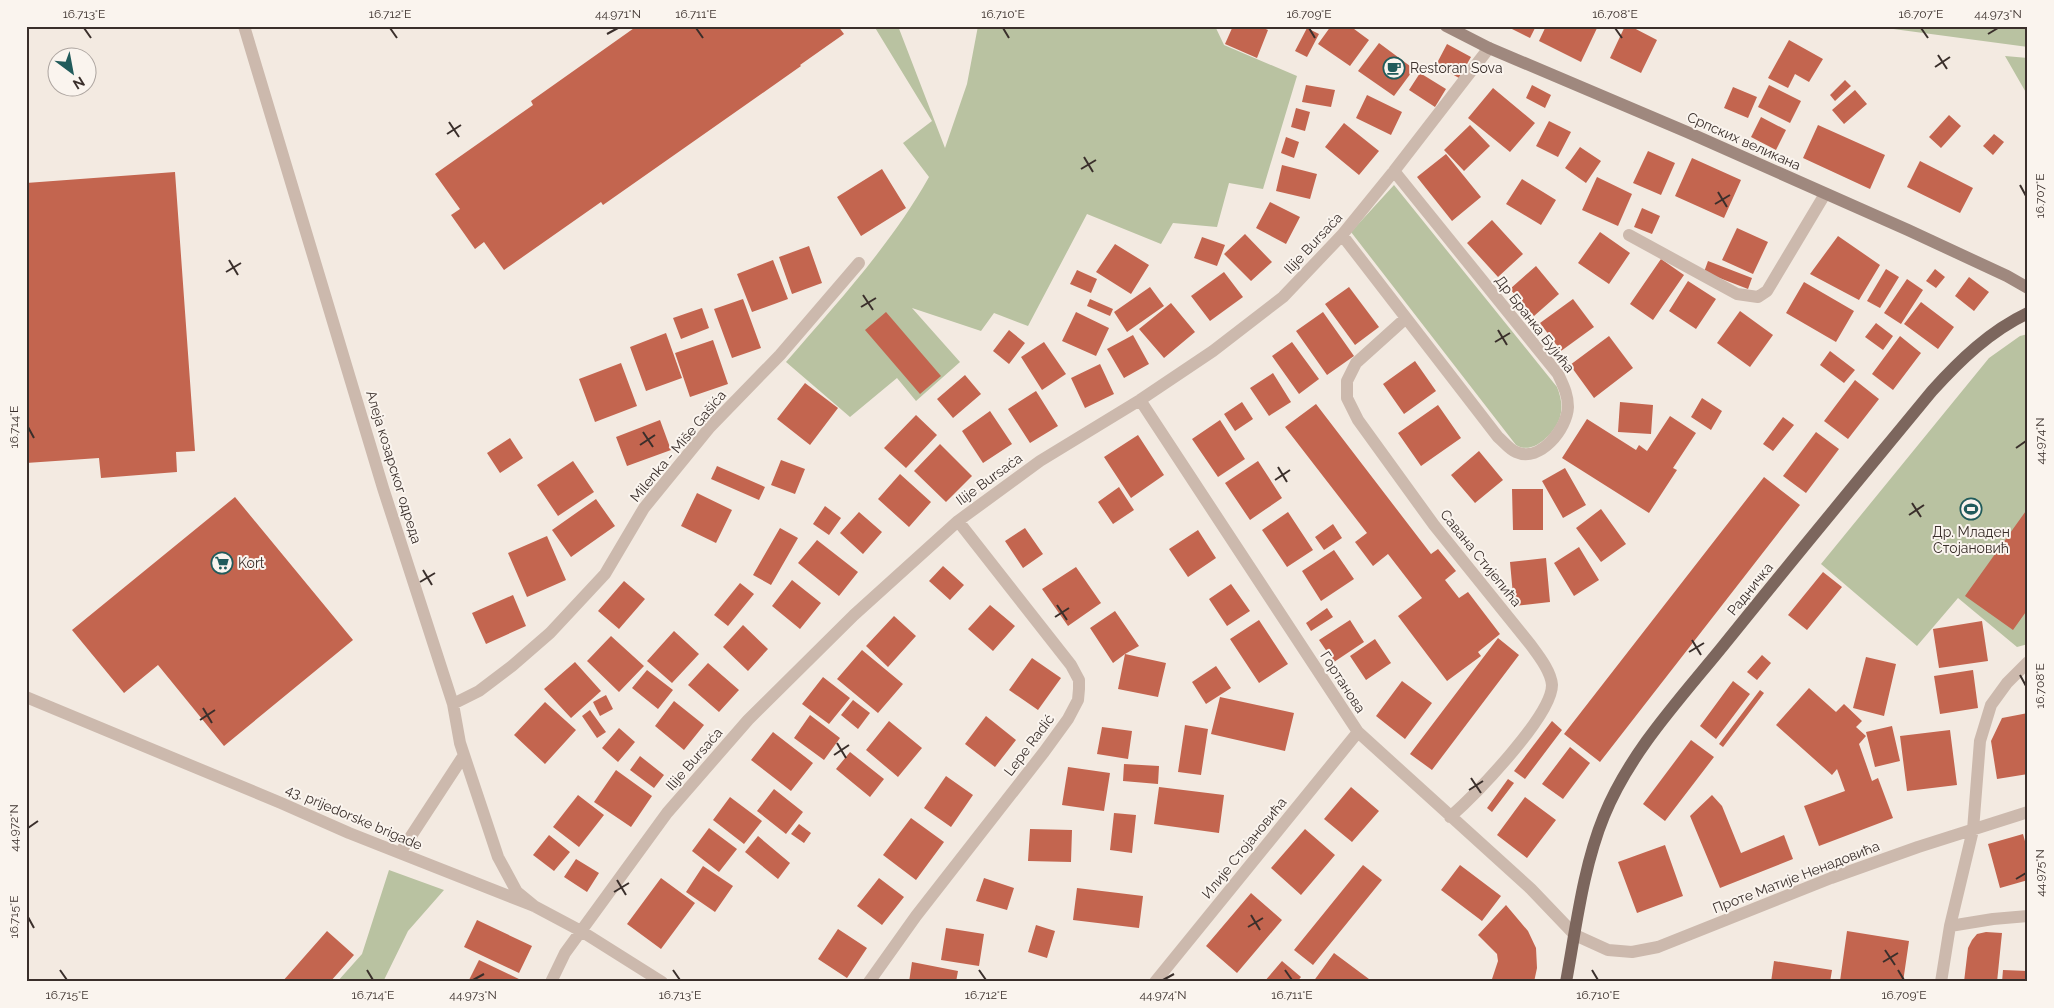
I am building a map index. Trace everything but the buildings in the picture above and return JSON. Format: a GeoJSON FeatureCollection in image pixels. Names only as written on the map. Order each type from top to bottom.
{"type":"FeatureCollection","features":[{"type":"Feature","properties":{"kind":"main road","name":"Српских великана"},"geometry":{"type":"LineString","coordinates":[[1446,26],[1489,48],[1825,194],[2007,276],[2028,288]]}},
{"type":"Feature","properties":{"kind":"main road","name":"Радничка"},"geometry":{"type":"LineString","coordinates":[[1566,982],[1591,850],[1604,815],[1645,745],[1743,621],[1932,391],[1989,336],[2013,320],[2028,313]]}},
{"type":"Feature","properties":{"kind":"street","name":"Алеја козарског одреда"},"geometry":{"type":"LineString","coordinates":[[244,26],[383,488],[453,704],[460,742],[498,857],[516,892],[534,906]]}},
{"type":"Feature","properties":{"kind":"street","name":"Ilije Bursaća"},"geometry":{"type":"LineString","coordinates":[[551,982],[565,953],[667,813],[748,720],[854,615],[958,521],[1040,461],[1140,400],[1213,351],[1283,297],[1342,234],[1394,171],[1489,48]]}},
{"type":"Feature","properties":{"kind":"street","name":"Др Бранка Бујића"},"geometry":{"type":"LineString","coordinates":[[1342,234],[1498,437],[1516,452],[1530,454],[1546,446],[1559,433],[1565,421],[1568,408],[1566,390],[1558,374],[1394,171]]}},
{"type":"Feature","properties":{"kind":"street"},"geometry":{"type":"LineString","coordinates":[[1629,235],[1738,294],[1758,297],[1767,291],[1825,194]]}},
{"type":"Feature","properties":{"kind":"street","name":"Milenka - Miše Gašića"},"geometry":{"type":"LineString","coordinates":[[453,704],[479,691],[512,666],[550,633],[575,607],[605,574],[644,508],[710,427],[780,355],[859,263]]}},
{"type":"Feature","properties":{"kind":"street","name":"Савана Стијепића"},"geometry":{"type":"LineString","coordinates":[[1406,318],[1356,363],[1347,381],[1347,398],[1358,420],[1434,525],[1530,644],[1540,658],[1552,682],[1547,705],[1535,723],[1474,796],[1450,817]]}},
{"type":"Feature","properties":{"kind":"street","name":"Гортанова"},"geometry":{"type":"LineString","coordinates":[[1140,400],[1358,732],[1532,889],[1575,935]]}},
{"type":"Feature","properties":{"kind":"street","name":"Lepe Radić"},"geometry":{"type":"LineString","coordinates":[[869,982],[916,916],[1044,752],[1078,700],[1079,680],[1071,664],[958,521]]}},
{"type":"Feature","properties":{"kind":"street"},"geometry":{"type":"LineString","coordinates":[[1942,982],[1950,926],[1973,830],[1980,740],[1991,705],[2007,683],[2028,662]]}},
{"type":"Feature","properties":{"kind":"street","name":"43. prijedorske brigade"},"geometry":{"type":"LineString","coordinates":[[26,697],[400,853],[534,906],[581,931],[662,982]]}},
{"type":"Feature","properties":{"kind":"street","name":"Илије Стојановића"},"geometry":{"type":"LineString","coordinates":[[1154,982],[1358,732]]}},
{"type":"Feature","properties":{"kind":"street"},"geometry":{"type":"LineString","coordinates":[[400,853],[464,754]]}},
{"type":"Feature","properties":{"kind":"street","name":"Проте Матије Ненадовића"},"geometry":{"type":"LineString","coordinates":[[1575,935],[1608,950],[1632,952],[1658,947],[1831,878],[1918,847],[2028,812]]}},
{"type":"Feature","properties":{"kind":"street"},"geometry":{"type":"LineString","coordinates":[[1950,926],[2028,916]]}},
{"type":"Feature","properties":{"kind":"green space"},"geometry":{"type":"Polygon","coordinates":[[[874,26],[898,26],[945,148],[967,84],[978,26],[1215,26],[1224,45],[1297,76],[1263,189],[1229,183],[1217,227],[1173,223],[1161,244],[1087,214],[1028,326],[994,313],[981,331],[912,308],[960,362],[916,401],[897,378],[850,417],[786,362],[880,250],[929,177],[903,143],[932,121],[874,26]]]}},
{"type":"Feature","properties":{"kind":"green space"},"geometry":{"type":"Polygon","coordinates":[[[1871,26],[2028,26],[2028,47],[1871,26]]]}},
{"type":"Feature","properties":{"kind":"green space"},"geometry":{"type":"Polygon","coordinates":[[[2005,56],[2028,58],[2028,96],[2005,56]]]}},
{"type":"Feature","properties":{"kind":"green space"},"geometry":{"type":"Polygon","coordinates":[[[1394,185],[1557,387],[1561,402],[1560,417],[1548,436],[1536,445],[1523,448],[1516,445],[1351,232],[1394,185]]]}},
{"type":"Feature","properties":{"kind":"green space"},"geometry":{"type":"Polygon","coordinates":[[[2028,334],[2028,644],[2017,647],[1958,598],[1917,646],[1821,564],[1989,358],[2020,336],[2028,334]]]}},
{"type":"Feature","properties":{"kind":"green space"},"geometry":{"type":"Polygon","coordinates":[[[389,870],[444,890],[408,931],[383,982],[337,982],[362,954],[389,870]]]}},
{"type":"Feature","properties":{"kind":"place","name":"Restoran Sova"},"geometry":{"type":"Point","coordinates":[1394,68]}},
{"type":"Feature","properties":{"kind":"place","name":"Др. Младен Стојановић"},"geometry":{"type":"Point","coordinates":[1971,509]}},
{"type":"Feature","properties":{"kind":"place","name":"Kort"},"geometry":{"type":"Point","coordinates":[222,563]}}]}
